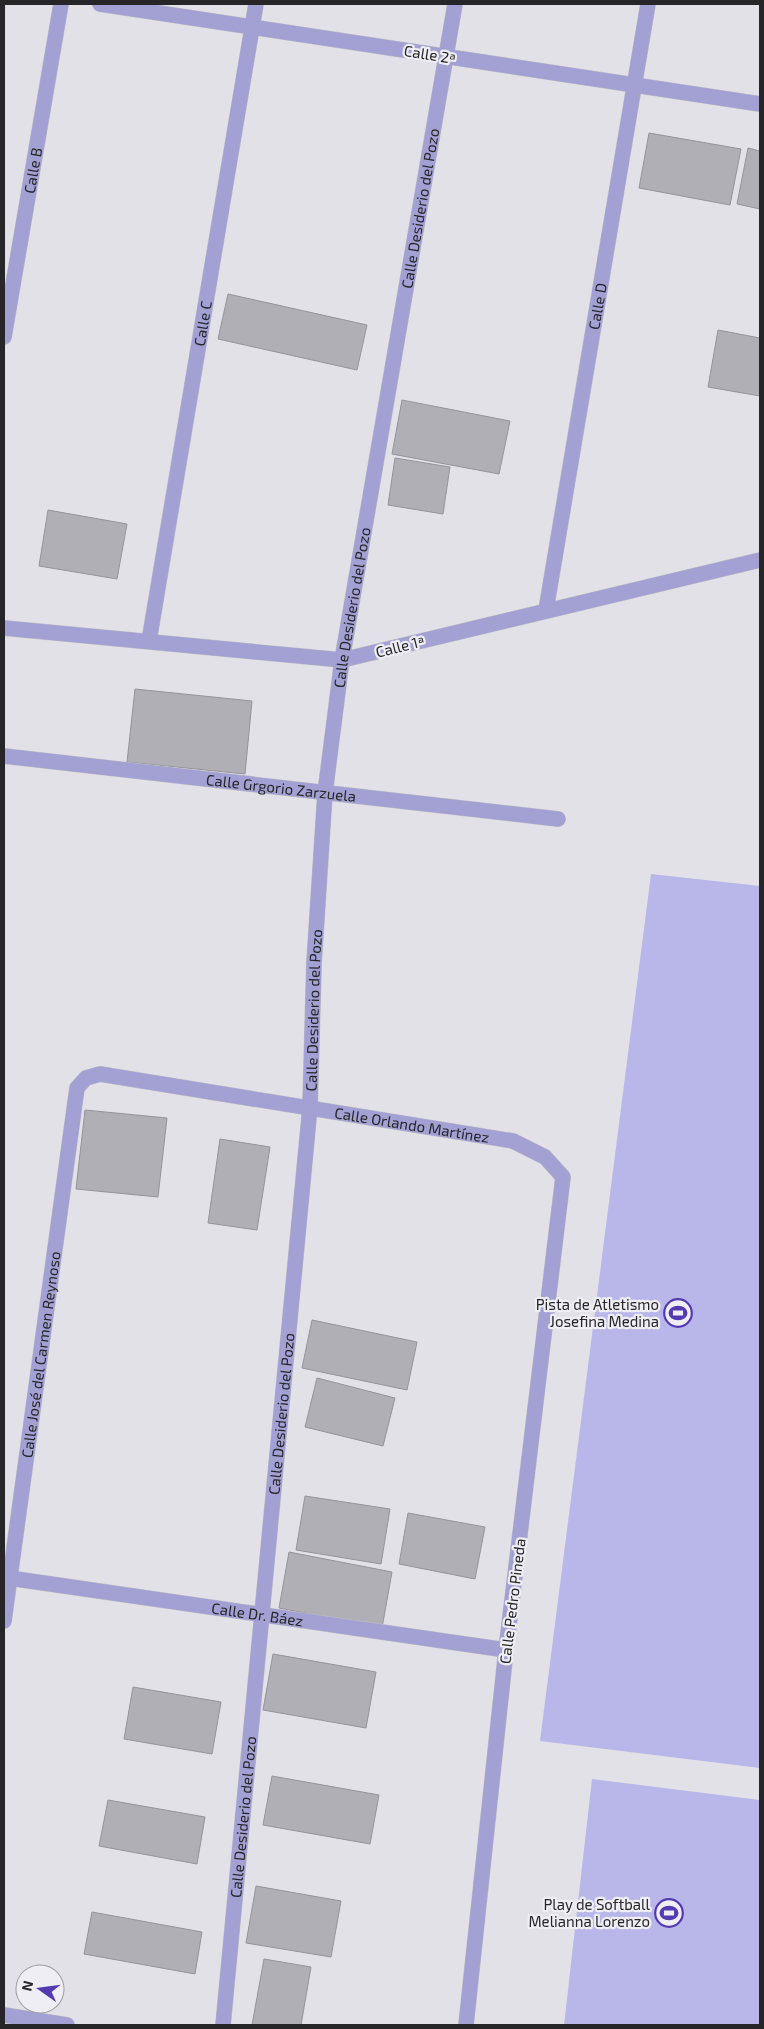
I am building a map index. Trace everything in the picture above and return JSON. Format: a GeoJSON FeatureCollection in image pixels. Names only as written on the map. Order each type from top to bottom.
{"type":"FeatureCollection","features":[{"type":"Feature","properties":{"kind":"street","name":"Calle B"},"geometry":{"type":"LineString","coordinates":[[4,337],[61,4]]}},
{"type":"Feature","properties":{"kind":"street","name":"Calle 2ª"},"geometry":{"type":"LineString","coordinates":[[100,4],[760,104]]}},
{"type":"Feature","properties":{"kind":"street","name":"Calle C"},"geometry":{"type":"LineString","coordinates":[[149,641],[256,4]]}},
{"type":"Feature","properties":{"kind":"street","name":"Calle Desiderio del Pozo"},"geometry":{"type":"LineString","coordinates":[[224,2025],[310,1107],[314,963],[325,793],[342,660],[455,4]]}},
{"type":"Feature","properties":{"kind":"street","name":"Calle D"},"geometry":{"type":"LineString","coordinates":[[546,610],[636,85],[648,4]]}},
{"type":"Feature","properties":{"kind":"street","name":"Calle 1ª"},"geometry":{"type":"LineString","coordinates":[[4,628],[342,660],[760,560]]}},
{"type":"Feature","properties":{"kind":"street","name":"Calle Grgorio Zarzuela"},"geometry":{"type":"LineString","coordinates":[[4,756],[558,819]]}},
{"type":"Feature","properties":{"kind":"street","name":"Calle Orlando Martínez"},"geometry":{"type":"LineString","coordinates":[[76,1088],[86,1078],[100,1074],[513,1141],[545,1156],[563,1177]]}},
{"type":"Feature","properties":{"kind":"street","name":"Calle José del Carmen Reynoso"},"geometry":{"type":"LineString","coordinates":[[4,1621],[76,1088]]}},
{"type":"Feature","properties":{"kind":"street","name":"Calle Pedro Pineda"},"geometry":{"type":"LineString","coordinates":[[466,2025],[506,1650],[563,1177]]}},
{"type":"Feature","properties":{"kind":"street","name":"Calle Dr. Báez"},"geometry":{"type":"LineString","coordinates":[[9,1578],[506,1650]]}},
{"type":"Feature","properties":{"kind":"street"},"geometry":{"type":"LineString","coordinates":[[4,2015],[67,2025]]}},
{"type":"Feature","properties":{"kind":"shaded area","name":"Pista de Atletismo Josefina Medina"},"geometry":{"type":"Polygon","coordinates":[[[651,874],[760,886],[760,1768],[540,1741],[651,874]]]}},
{"type":"Feature","properties":{"kind":"shaded area","name":"Play de Softball Melianna Lorenzo"},"geometry":{"type":"Polygon","coordinates":[[[592,1779],[760,1800],[760,2025],[564,2025],[592,1779]]]}},
{"type":"Feature","properties":{"kind":"building"},"geometry":{"type":"Polygon","coordinates":[[[649,133],[741,149],[730,205],[639,188],[649,133]]]}},
{"type":"Feature","properties":{"kind":"building"},"geometry":{"type":"Polygon","coordinates":[[[748,148],[760,151],[760,209],[737,204],[748,148]]]}},
{"type":"Feature","properties":{"kind":"building"},"geometry":{"type":"Polygon","coordinates":[[[228,294],[367,325],[357,370],[218,339],[228,294]]]}},
{"type":"Feature","properties":{"kind":"building"},"geometry":{"type":"Polygon","coordinates":[[[718,330],[760,338],[760,396],[708,387],[718,330]]]}},
{"type":"Feature","properties":{"kind":"building"},"geometry":{"type":"Polygon","coordinates":[[[402,400],[510,421],[499,474],[392,454],[402,400]]]}},
{"type":"Feature","properties":{"kind":"building"},"geometry":{"type":"Polygon","coordinates":[[[395,458],[450,467],[443,514],[388,505],[395,458]]]}},
{"type":"Feature","properties":{"kind":"building"},"geometry":{"type":"Polygon","coordinates":[[[48,510],[127,524],[117,579],[39,566],[48,510]]]}},
{"type":"Feature","properties":{"kind":"building"},"geometry":{"type":"Polygon","coordinates":[[[135,689],[252,701],[245,774],[127,762],[135,689]]]}},
{"type":"Feature","properties":{"kind":"building"},"geometry":{"type":"Polygon","coordinates":[[[85,1110],[167,1118],[158,1197],[76,1189],[85,1110]]]}},
{"type":"Feature","properties":{"kind":"building"},"geometry":{"type":"Polygon","coordinates":[[[220,1139],[270,1147],[257,1230],[208,1223],[220,1139]]]}},
{"type":"Feature","properties":{"kind":"building"},"geometry":{"type":"Polygon","coordinates":[[[312,1320],[417,1342],[407,1390],[302,1368],[312,1320]]]}},
{"type":"Feature","properties":{"kind":"building"},"geometry":{"type":"Polygon","coordinates":[[[317,1378],[395,1398],[383,1446],[305,1427],[317,1378]]]}},
{"type":"Feature","properties":{"kind":"building"},"geometry":{"type":"Polygon","coordinates":[[[305,1496],[390,1509],[381,1564],[296,1550],[305,1496]]]}},
{"type":"Feature","properties":{"kind":"building"},"geometry":{"type":"Polygon","coordinates":[[[408,1513],[485,1527],[475,1579],[399,1564],[408,1513]]]}},
{"type":"Feature","properties":{"kind":"building"},"geometry":{"type":"Polygon","coordinates":[[[289,1552],[392,1572],[382,1628],[279,1608],[289,1552]]]}},
{"type":"Feature","properties":{"kind":"building"},"geometry":{"type":"Polygon","coordinates":[[[273,1654],[376,1672],[366,1728],[263,1710],[273,1654]]]}},
{"type":"Feature","properties":{"kind":"building"},"geometry":{"type":"Polygon","coordinates":[[[133,1687],[221,1702],[212,1754],[124,1739],[133,1687]]]}},
{"type":"Feature","properties":{"kind":"building"},"geometry":{"type":"Polygon","coordinates":[[[272,1776],[379,1795],[370,1844],[263,1825],[272,1776]]]}},
{"type":"Feature","properties":{"kind":"building"},"geometry":{"type":"Polygon","coordinates":[[[108,1800],[205,1817],[197,1864],[99,1846],[108,1800]]]}},
{"type":"Feature","properties":{"kind":"building"},"geometry":{"type":"Polygon","coordinates":[[[256,1886],[341,1901],[331,1957],[246,1943],[256,1886]]]}},
{"type":"Feature","properties":{"kind":"building"},"geometry":{"type":"Polygon","coordinates":[[[92,1912],[202,1932],[195,1974],[84,1954],[92,1912]]]}},
{"type":"Feature","properties":{"kind":"building"},"geometry":{"type":"Polygon","coordinates":[[[264,1959],[311,1967],[301,2025],[252,2025],[264,1959]]]}},
{"type":"Feature","properties":{"kind":"place","name":"Pista de Atletismo Josefina Medina"},"geometry":{"type":"Point","coordinates":[678,1313]}},
{"type":"Feature","properties":{"kind":"place","name":"Play de Softball Melianna Lorenzo"},"geometry":{"type":"Point","coordinates":[669,1913]}}]}
